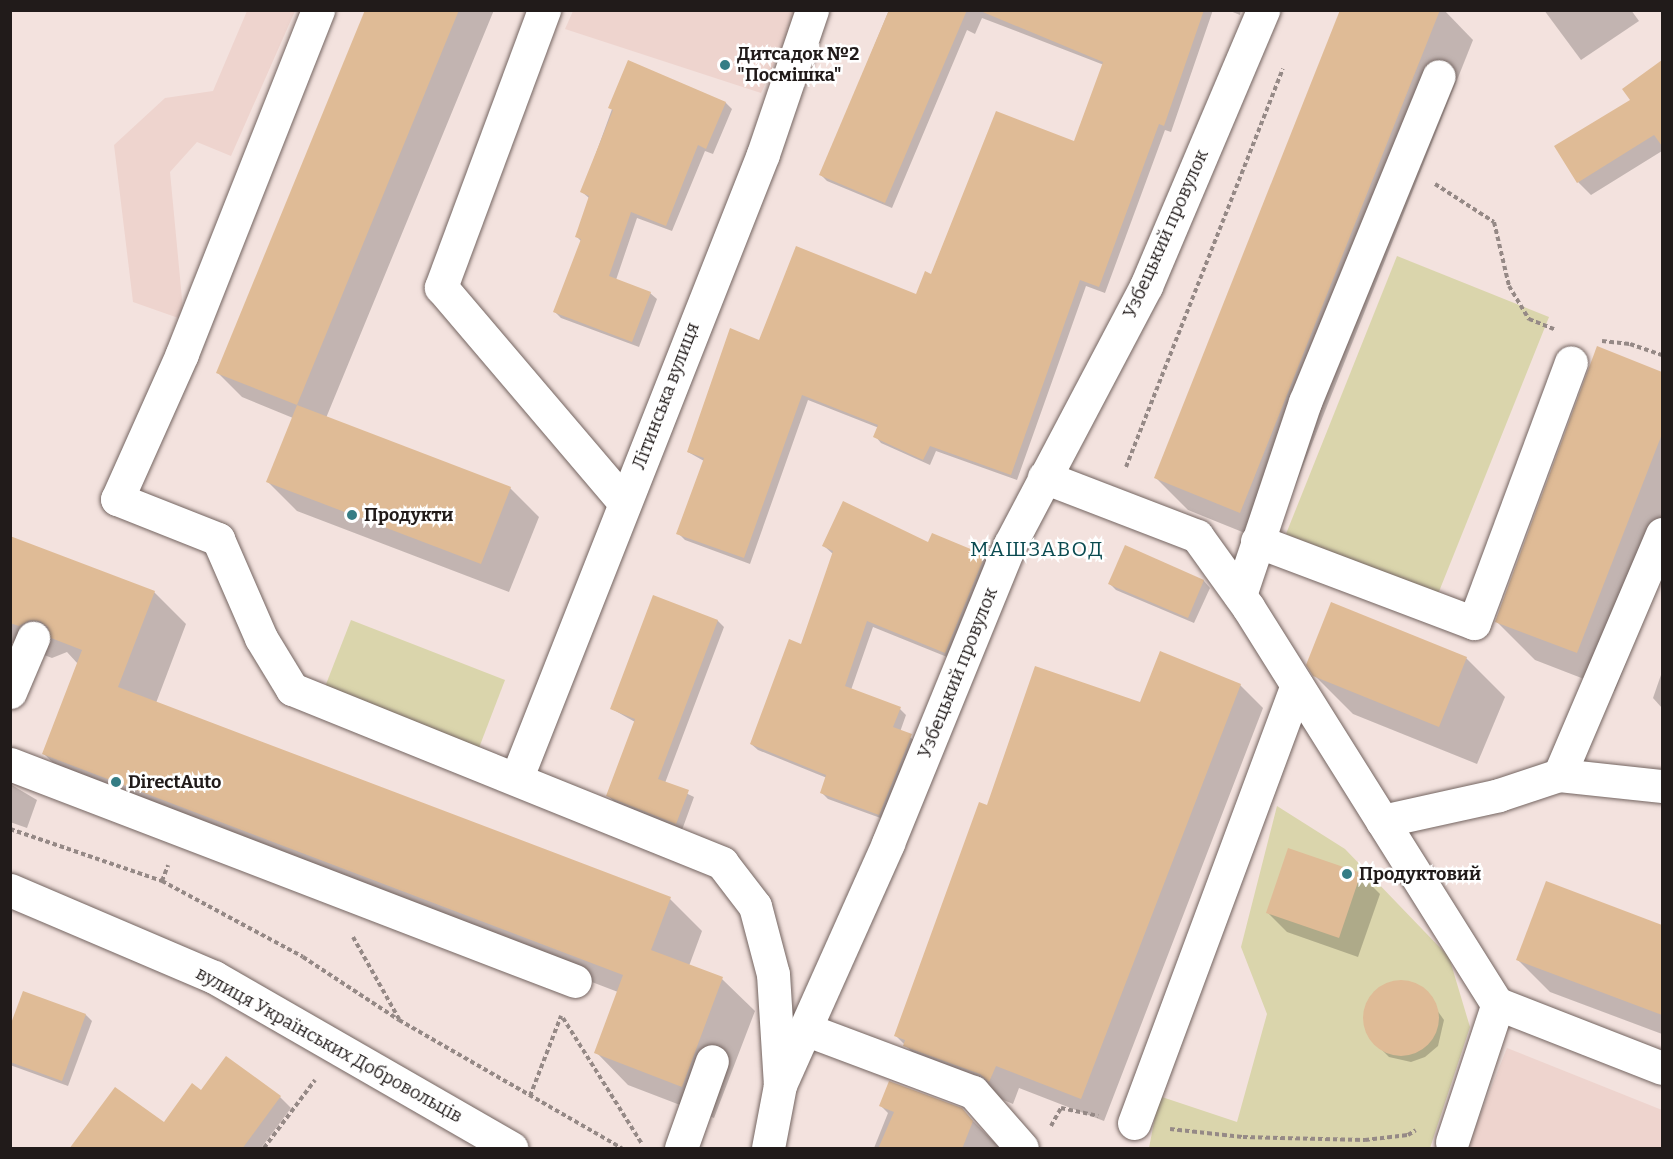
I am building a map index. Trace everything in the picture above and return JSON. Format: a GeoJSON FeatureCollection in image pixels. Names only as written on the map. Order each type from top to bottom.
{"type":"FeatureCollection","features":[{"type":"Feature","properties":{"kind":"street"},"geometry":{"type":"LineString","coordinates":[[318,10],[182,354],[117,499],[218,539],[261,638],[292,689],[517,777],[722,863],[755,906],[773,974],[780,1085]]}},
{"type":"Feature","properties":{"kind":"street"},"geometry":{"type":"LineString","coordinates":[[544,10],[441,287],[624,502]]}},
{"type":"Feature","properties":{"kind":"street","name":"Узбецький провулок"},"geometry":{"type":"LineString","coordinates":[[768,1149],[780,1085],[888,843],[1010,544],[1146,285],[1263,10]]}},
{"type":"Feature","properties":{"kind":"street","name":"Літинська вулиця"},"geometry":{"type":"LineString","coordinates":[[517,777],[763,154],[811,12]]}},
{"type":"Feature","properties":{"kind":"street"},"geometry":{"type":"LineString","coordinates":[[1240,595],[1305,402],[1439,76]]}},
{"type":"Feature","properties":{"kind":"street"},"geometry":{"type":"LineString","coordinates":[[1257,541],[1474,623],[1571,362]]}},
{"type":"Feature","properties":{"kind":"street"},"geometry":{"type":"LineString","coordinates":[[1044,477],[1197,536],[1240,595],[1498,1003],[1662,1068]]}},
{"type":"Feature","properties":{"kind":"street"},"geometry":{"type":"LineString","coordinates":[[1559,775],[1662,534]]}},
{"type":"Feature","properties":{"kind":"street"},"geometry":{"type":"LineString","coordinates":[[10,692],[33,638]]}},
{"type":"Feature","properties":{"kind":"street"},"geometry":{"type":"LineString","coordinates":[[1134,1123],[1297,685]]}},
{"type":"Feature","properties":{"kind":"street"},"geometry":{"type":"LineString","coordinates":[[10,764],[575,981]]}},
{"type":"Feature","properties":{"kind":"street"},"geometry":{"type":"LineString","coordinates":[[1382,821],[1500,795],[1559,775],[1662,786]]}},
{"type":"Feature","properties":{"kind":"street","name":"вулиця Українських Добровольців"},"geometry":{"type":"LineString","coordinates":[[10,890],[214,977],[512,1149]]}},
{"type":"Feature","properties":{"kind":"street"},"geometry":{"type":"LineString","coordinates":[[1452,1142],[1498,1003]]}},
{"type":"Feature","properties":{"kind":"street"},"geometry":{"type":"LineString","coordinates":[[805,1029],[973,1092],[1022,1149]]}},
{"type":"Feature","properties":{"kind":"street"},"geometry":{"type":"LineString","coordinates":[[681,1149],[712,1061]]}},
{"type":"Feature","properties":{"kind":"path"},"geometry":{"type":"LineString","coordinates":[[1112,504],[1285,64]]}},
{"type":"Feature","properties":{"kind":"path"},"geometry":{"type":"LineString","coordinates":[[1400,170],[1436,185],[1494,222],[1509,286],[1520,306],[1529,320],[1561,331]]}},
{"type":"Feature","properties":{"kind":"path"},"geometry":{"type":"LineString","coordinates":[[1596,340],[1630,344],[1662,355]]}},
{"type":"Feature","properties":{"kind":"path"},"geometry":{"type":"LineString","coordinates":[[10,829],[162,881],[303,957],[399,1020],[622,1149]]}},
{"type":"Feature","properties":{"kind":"path"},"geometry":{"type":"LineString","coordinates":[[323,884],[399,1020]]}},
{"type":"Feature","properties":{"kind":"path"},"geometry":{"type":"LineString","coordinates":[[530,1096],[575,981]]}},
{"type":"Feature","properties":{"kind":"path"},"geometry":{"type":"LineString","coordinates":[[561,1015],[645,1149]]}},
{"type":"Feature","properties":{"kind":"path"},"geometry":{"type":"LineString","coordinates":[[264,1149],[339,1048]]}},
{"type":"Feature","properties":{"kind":"path"},"geometry":{"type":"LineString","coordinates":[[1134,1123],[1243,1137],[1365,1140],[1408,1135],[1466,1101]]}},
{"type":"Feature","properties":{"kind":"shaded area"},"geometry":{"type":"Polygon","coordinates":[[[247,11],[295,11],[231,156],[197,142],[170,172],[184,320],[133,302],[114,145],[165,98],[213,91],[247,11]]]}},
{"type":"Feature","properties":{"kind":"shaded area","name":"Дитсадок №2 \"Посмішка\""},"geometry":{"type":"Polygon","coordinates":[[[573,11],[799,11],[761,93],[565,29],[573,11]]]}},
{"type":"Feature","properties":{"kind":"shaded area"},"geometry":{"type":"Polygon","coordinates":[[[1397,256],[1549,317],[1438,594],[1286,534],[1397,256]]]}},
{"type":"Feature","properties":{"kind":"shaded area"},"geometry":{"type":"Polygon","coordinates":[[[351,620],[505,680],[477,753],[323,692],[351,620]]]}},
{"type":"Feature","properties":{"kind":"shaded area"},"geometry":{"type":"Polygon","coordinates":[[[1277,806],[1345,849],[1449,957],[1470,1027],[1430,1148],[1149,1148],[1159,1096],[1237,1122],[1267,1014],[1241,947],[1277,806]]]}},
{"type":"Feature","properties":{"kind":"shaded area"},"geometry":{"type":"Polygon","coordinates":[[[1507,1048],[1662,1110],[1662,1148],[1467,1148],[1507,1048]]]}},
{"type":"Feature","properties":{"kind":"building"},"geometry":{"type":"Polygon","coordinates":[[[365,10],[459,10],[297,405],[216,373],[365,10]]]}},
{"type":"Feature","properties":{"kind":"building"},"geometry":{"type":"Polygon","coordinates":[[[889,10],[967,10],[885,203],[819,175],[889,10]]]}},
{"type":"Feature","properties":{"kind":"building"},"geometry":{"type":"Polygon","coordinates":[[[978,10],[1204,10],[1164,126],[1159,124],[1099,287],[1080,280],[1011,475],[930,446],[923,460],[873,437],[878,425],[802,395],[744,558],[676,534],[704,458],[687,452],[730,328],[759,340],[796,246],[916,294],[925,271],[931,274],[996,111],[1074,141],[1103,62],[978,10]]]}},
{"type":"Feature","properties":{"kind":"building"},"geometry":{"type":"Polygon","coordinates":[[[1340,10],[1440,10],[1240,513],[1154,478],[1340,10]]]}},
{"type":"Feature","properties":{"kind":"building"},"geometry":{"type":"Polygon","coordinates":[[[628,60],[726,102],[706,149],[698,145],[666,226],[631,212],[609,276],[651,292],[632,342],[553,312],[581,239],[575,237],[589,196],[580,192],[613,110],[608,108],[628,60]]]}},
{"type":"Feature","properties":{"kind":"building"},"geometry":{"type":"Polygon","coordinates":[[[1662,60],[1662,146],[1654,135],[1577,183],[1554,146],[1630,100],[1622,89],[1662,60]]]}},
{"type":"Feature","properties":{"kind":"building"},"geometry":{"type":"Polygon","coordinates":[[[1597,346],[1662,372],[1662,434],[1577,653],[1495,622],[1597,346]]]}},
{"type":"Feature","properties":{"kind":"building"},"geometry":{"type":"Polygon","coordinates":[[[297,405],[511,487],[481,564],[266,482],[297,405]]]}},
{"type":"Feature","properties":{"kind":"building"},"geometry":{"type":"Polygon","coordinates":[[[843,501],[928,542],[932,533],[985,555],[945,653],[867,621],[845,686],[901,707],[893,727],[912,734],[879,815],[820,793],[826,775],[750,744],[789,639],[801,644],[833,551],[822,546],[843,501]]]}},
{"type":"Feature","properties":{"kind":"building"},"geometry":{"type":"Polygon","coordinates":[[[10,536],[155,591],[118,687],[671,897],[651,950],[723,977],[682,1087],[594,1053],[623,975],[42,754],[82,650],[51,638],[48,627],[40,621],[30,620],[19,626],[10,623],[10,536]]]}},
{"type":"Feature","properties":{"kind":"building"},"geometry":{"type":"Polygon","coordinates":[[[1125,545],[1204,580],[1188,618],[1108,584],[1125,545]]]}},
{"type":"Feature","properties":{"kind":"building"},"geometry":{"type":"Polygon","coordinates":[[[653,595],[718,620],[658,779],[689,790],[676,824],[606,796],[635,719],[610,709],[653,595]]]}},
{"type":"Feature","properties":{"kind":"building"},"geometry":{"type":"Polygon","coordinates":[[[1331,602],[1467,657],[1439,727],[1313,676],[1306,665],[1331,602]]]}},
{"type":"Feature","properties":{"kind":"building"},"geometry":{"type":"Polygon","coordinates":[[[1160,651],[1241,684],[1081,1099],[996,1066],[989,1082],[980,1074],[903,1046],[905,1040],[894,1036],[979,802],[987,805],[1035,666],[1140,702],[1160,651]]]}},
{"type":"Feature","properties":{"kind":"building"},"geometry":{"type":"Polygon","coordinates":[[[1288,848],[1361,873],[1339,938],[1266,913],[1288,848]]]}},
{"type":"Feature","properties":{"kind":"building"},"geometry":{"type":"Polygon","coordinates":[[[1546,881],[1662,925],[1662,1015],[1516,960],[1546,881]]]}},
{"type":"Feature","properties":{"kind":"building"},"geometry":{"type":"Polygon","coordinates":[[[1401,980],[1415,983],[1428,991],[1436,1004],[1439,1018],[1436,1032],[1428,1045],[1415,1053],[1401,1056],[1387,1053],[1374,1045],[1366,1032],[1363,1018],[1366,1004],[1374,991],[1387,983],[1401,980]]]}},
{"type":"Feature","properties":{"kind":"building"},"geometry":{"type":"Polygon","coordinates":[[[23,991],[86,1014],[62,1081],[10,1062],[10,1026],[23,991]]]}},
{"type":"Feature","properties":{"kind":"building"},"geometry":{"type":"Polygon","coordinates":[[[226,1056],[281,1096],[242,1149],[69,1149],[115,1087],[164,1122],[192,1083],[201,1090],[226,1056]]]}},
{"type":"Feature","properties":{"kind":"building"},"geometry":{"type":"Polygon","coordinates":[[[889,1081],[962,1108],[973,1121],[962,1149],[878,1149],[894,1112],[879,1106],[889,1081]]]}},
{"type":"Feature","properties":{"kind":"place","name":"Дитсадок №2 \"Посмішка\""},"geometry":{"type":"Point","coordinates":[725,65]}},
{"type":"Feature","properties":{"kind":"place","name":"Продукти"},"geometry":{"type":"Point","coordinates":[352,515]}},
{"type":"Feature","properties":{"kind":"place","name":"DirectAuto"},"geometry":{"type":"Point","coordinates":[116,782]}},
{"type":"Feature","properties":{"kind":"place","name":"Продуктовий"},"geometry":{"type":"Point","coordinates":[1347,874]}},
{"type":"Feature","properties":{"kind":"district","name":"МАШЗАВОД"},"geometry":{"type":"Point","coordinates":[1037,549]}}]}
